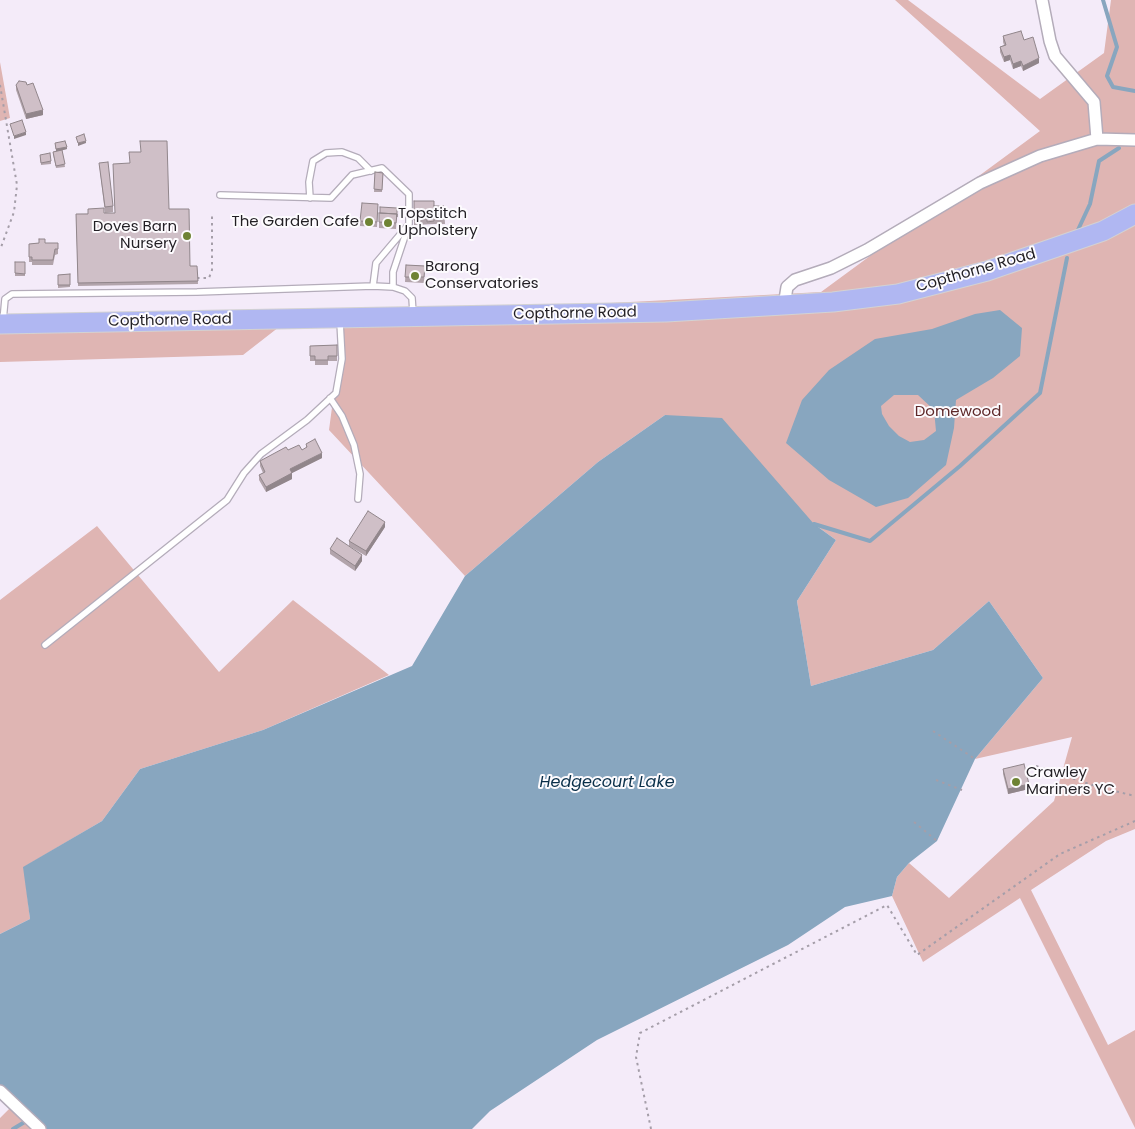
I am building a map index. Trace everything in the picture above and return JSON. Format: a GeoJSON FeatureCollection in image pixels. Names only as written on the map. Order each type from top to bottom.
{"type":"FeatureCollection","features":[{"type":"Feature","properties":{"kind":"highway","name":"Copthorne Road"},"geometry":{"type":"LineString","coordinates":[[1,324],[666,312],[784,306],[898,294],[978,273],[1103,230],[1135,214]]}},
{"type":"Feature","properties":{"kind":"street"},"geometry":{"type":"LineString","coordinates":[[1042,0],[1055,56],[1094,102],[1097,139]]}},
{"type":"Feature","properties":{"kind":"street"},"geometry":{"type":"LineString","coordinates":[[784,306],[787,287],[795,280],[831,268],[867,250],[980,183],[1040,156],[1097,139],[1135,140]]}},
{"type":"Feature","properties":{"kind":"street"},"geometry":{"type":"LineString","coordinates":[[0,1091],[40,1129]]}},
{"type":"Feature","properties":{"kind":"lane"},"geometry":{"type":"LineString","coordinates":[[310,198],[309,182],[313,161],[326,153],[342,152],[358,158],[372,171]]}},
{"type":"Feature","properties":{"kind":"lane"},"geometry":{"type":"LineString","coordinates":[[220,195],[331,198],[352,175],[382,168],[409,194],[409,224],[393,272],[393,287]]}},
{"type":"Feature","properties":{"kind":"lane"},"geometry":{"type":"LineString","coordinates":[[373,286],[376,263],[409,224]]}},
{"type":"Feature","properties":{"kind":"lane"},"geometry":{"type":"LineString","coordinates":[[1,324],[5,299],[12,294],[198,292],[373,286],[405,290],[412,298],[414,316]]}},
{"type":"Feature","properties":{"kind":"lane"},"geometry":{"type":"LineString","coordinates":[[45,645],[227,500],[244,473],[261,454],[308,420],[336,393],[342,359],[339,317]]}},
{"type":"Feature","properties":{"kind":"lane"},"geometry":{"type":"LineString","coordinates":[[330,398],[345,423],[354,445],[360,474],[358,499]]}},
{"type":"Feature","properties":{"kind":"path"},"geometry":{"type":"LineString","coordinates":[[0,85],[18,185],[14,212],[0,250]]}},
{"type":"Feature","properties":{"kind":"path"},"geometry":{"type":"LineString","coordinates":[[197,278],[209,278],[212,270],[212,213]]}},
{"type":"Feature","properties":{"kind":"path"},"geometry":{"type":"LineString","coordinates":[[933,731],[975,759]]}},
{"type":"Feature","properties":{"kind":"path"},"geometry":{"type":"LineString","coordinates":[[1036,766],[1098,787],[1135,796]]}},
{"type":"Feature","properties":{"kind":"path"},"geometry":{"type":"LineString","coordinates":[[936,780],[962,790]]}},
{"type":"Feature","properties":{"kind":"path"},"geometry":{"type":"LineString","coordinates":[[651,1129],[636,1057],[640,1033],[887,905],[916,955],[1060,854],[1135,821]]}},
{"type":"Feature","properties":{"kind":"path"},"geometry":{"type":"LineString","coordinates":[[914,822],[937,841]]}},
{"type":"Feature","properties":{"kind":"green space","name":"Domewood"},"geometry":{"type":"Polygon","coordinates":[[[895,0],[908,0],[1040,99],[1104,53],[1111,0],[1135,0],[1135,829],[1106,841],[1031,890],[1108,1045],[1135,1030],[1135,1128],[1020,898],[923,962],[892,896],[897,877],[909,863],[949,898],[1054,801],[1072,737],[975,759],[1043,678],[989,601],[933,650],[811,686],[797,601],[836,540],[665,415],[598,462],[465,576],[329,430],[344,317],[821,292],[1040,131],[895,0]]]}},
{"type":"Feature","properties":{"kind":"green space"},"geometry":{"type":"Polygon","coordinates":[[[0,62],[10,118],[0,121],[0,62]]]}},
{"type":"Feature","properties":{"kind":"green space"},"geometry":{"type":"Polygon","coordinates":[[[279,327],[243,355],[0,362],[0,334],[279,327]]]}},
{"type":"Feature","properties":{"kind":"green space"},"geometry":{"type":"Polygon","coordinates":[[[97,526],[219,672],[293,600],[389,675],[263,730],[140,769],[102,821],[24,867],[30,919],[0,934],[0,600],[97,526]]]}},
{"type":"Feature","properties":{"kind":"green space"},"geometry":{"type":"Polygon","coordinates":[[[10,1108],[31,1129],[0,1129],[0,1118],[10,1108]]]}},
{"type":"Feature","properties":{"kind":"water"},"geometry":{"type":"Polygon","coordinates":[[[1000,310],[1022,328],[1020,356],[993,378],[956,400],[954,428],[946,465],[908,498],[876,507],[829,480],[786,443],[802,400],[829,370],[875,339],[932,329],[975,314],[1000,310]],[[894,395],[881,406],[882,414],[889,426],[899,436],[910,442],[924,440],[936,431],[934,410],[918,395],[894,395]]]}},
{"type":"Feature","properties":{"kind":"water","name":"Hedgecourt Lake"},"geometry":{"type":"Polygon","coordinates":[[[665,415],[722,418],[814,524],[836,540],[797,601],[811,686],[933,650],[989,601],[1043,678],[975,759],[937,841],[909,863],[897,877],[892,896],[845,907],[788,945],[597,1040],[490,1111],[472,1129],[43,1129],[0,1089],[0,934],[30,919],[23,867],[102,821],[140,769],[263,730],[412,666],[465,576],[598,462],[665,415]]]}},
{"type":"Feature","properties":{"kind":"building"},"geometry":{"type":"Polygon","coordinates":[[[1021,31],[1024,40],[1033,37],[1039,58],[1023,66],[1021,61],[1013,64],[1010,55],[1004,57],[1000,47],[1006,45],[1003,36],[1021,31]]]}},
{"type":"Feature","properties":{"kind":"building"},"geometry":{"type":"Polygon","coordinates":[[[19,81],[26,82],[27,85],[33,83],[43,110],[26,114],[16,85],[19,81]]]}},
{"type":"Feature","properties":{"kind":"building"},"geometry":{"type":"Polygon","coordinates":[[[22,120],[26,132],[14,136],[10,124],[22,120]]]}},
{"type":"Feature","properties":{"kind":"building"},"geometry":{"type":"Polygon","coordinates":[[[84,134],[86,141],[78,143],[76,137],[84,134]]]}},
{"type":"Feature","properties":{"kind":"building"},"geometry":{"type":"Polygon","coordinates":[[[65,141],[67,147],[56,149],[55,143],[65,141]]]}},
{"type":"Feature","properties":{"kind":"building"},"geometry":{"type":"Polygon","coordinates":[[[140,141],[167,141],[169,209],[189,209],[190,266],[197,266],[198,281],[78,283],[76,214],[88,214],[88,209],[104,208],[104,213],[115,213],[113,164],[130,163],[129,152],[141,152],[140,141]]]}},
{"type":"Feature","properties":{"kind":"building"},"geometry":{"type":"Polygon","coordinates":[[[62,150],[65,164],[56,166],[53,152],[62,150]]]}},
{"type":"Feature","properties":{"kind":"building"},"geometry":{"type":"Polygon","coordinates":[[[50,153],[51,161],[41,163],[40,155],[50,153]]]}},
{"type":"Feature","properties":{"kind":"building"},"geometry":{"type":"Polygon","coordinates":[[[108,162],[113,206],[105,207],[99,163],[108,162]]]}},
{"type":"Feature","properties":{"kind":"building"},"geometry":{"type":"Polygon","coordinates":[[[375,172],[383,173],[382,190],[374,189],[375,172]]]}},
{"type":"Feature","properties":{"kind":"building"},"geometry":{"type":"Polygon","coordinates":[[[414,201],[434,201],[434,211],[427,211],[427,219],[414,220],[414,201]]]}},
{"type":"Feature","properties":{"kind":"building"},"geometry":{"type":"Polygon","coordinates":[[[362,203],[378,204],[377,222],[360,221],[362,203]]]}},
{"type":"Feature","properties":{"kind":"building"},"geometry":{"type":"Polygon","coordinates":[[[434,206],[444,206],[445,213],[434,214],[434,206]]]}},
{"type":"Feature","properties":{"kind":"building"},"geometry":{"type":"Polygon","coordinates":[[[380,207],[397,208],[397,214],[380,213],[380,207]]]}},
{"type":"Feature","properties":{"kind":"building"},"geometry":{"type":"Polygon","coordinates":[[[379,213],[397,214],[396,223],[379,222],[379,213]]]}},
{"type":"Feature","properties":{"kind":"building"},"geometry":{"type":"Polygon","coordinates":[[[427,213],[434,213],[434,221],[427,222],[427,213]]]}},
{"type":"Feature","properties":{"kind":"building"},"geometry":{"type":"Polygon","coordinates":[[[39,239],[45,239],[45,243],[58,243],[58,249],[55,249],[53,260],[32,260],[32,257],[29,257],[29,244],[39,243],[39,239]]]}},
{"type":"Feature","properties":{"kind":"building"},"geometry":{"type":"Polygon","coordinates":[[[15,262],[25,262],[25,274],[15,273],[15,262]]]}},
{"type":"Feature","properties":{"kind":"building"},"geometry":{"type":"Polygon","coordinates":[[[406,265],[425,266],[424,277],[405,277],[406,265]]]}},
{"type":"Feature","properties":{"kind":"building"},"geometry":{"type":"Polygon","coordinates":[[[70,274],[70,285],[58,285],[58,275],[70,274]]]}},
{"type":"Feature","properties":{"kind":"building"},"geometry":{"type":"Polygon","coordinates":[[[337,345],[337,356],[328,356],[328,360],[315,360],[315,356],[310,356],[310,346],[337,345]]]}},
{"type":"Feature","properties":{"kind":"building"},"geometry":{"type":"Polygon","coordinates":[[[315,439],[322,453],[290,469],[292,473],[266,487],[259,475],[265,472],[260,461],[286,447],[288,450],[299,445],[302,450],[307,447],[306,444],[315,439]]]}},
{"type":"Feature","properties":{"kind":"building"},"geometry":{"type":"Polygon","coordinates":[[[368,511],[385,522],[366,551],[349,541],[368,511]]]}},
{"type":"Feature","properties":{"kind":"building"},"geometry":{"type":"Polygon","coordinates":[[[337,538],[362,555],[355,566],[330,549],[337,538]]]}},
{"type":"Feature","properties":{"kind":"building","name":"Crawley Mariners YC"},"geometry":{"type":"Polygon","coordinates":[[[1024,764],[1029,784],[1008,789],[1003,769],[1024,764]]]}},
{"type":"Feature","properties":{"kind":"waterway"},"geometry":{"type":"LineString","coordinates":[[1103,0],[1117,47],[1107,76],[1113,87],[1135,91]]}},
{"type":"Feature","properties":{"kind":"waterway"},"geometry":{"type":"LineString","coordinates":[[1077,232],[1090,204],[1099,161],[1119,148]]}},
{"type":"Feature","properties":{"kind":"waterway"},"geometry":{"type":"LineString","coordinates":[[814,524],[870,541],[960,466],[1040,393],[1067,258]]}},
{"type":"Feature","properties":{"kind":"waterway"},"geometry":{"type":"LineString","coordinates":[[13,1129],[28,1120]]}},
{"type":"Feature","properties":{"kind":"place","name":"The Garden Cafe"},"geometry":{"type":"Point","coordinates":[369,222]}},
{"type":"Feature","properties":{"kind":"place","name":"Topstitch Upholstery"},"geometry":{"type":"Point","coordinates":[388,223]}},
{"type":"Feature","properties":{"kind":"place","name":"Doves Barn Nursery"},"geometry":{"type":"Point","coordinates":[187,236]}},
{"type":"Feature","properties":{"kind":"place","name":"Barong Conservatories"},"geometry":{"type":"Point","coordinates":[415,276]}},
{"type":"Feature","properties":{"kind":"place","name":"Crawley Mariners YC"},"geometry":{"type":"Point","coordinates":[1016,782]}}]}
